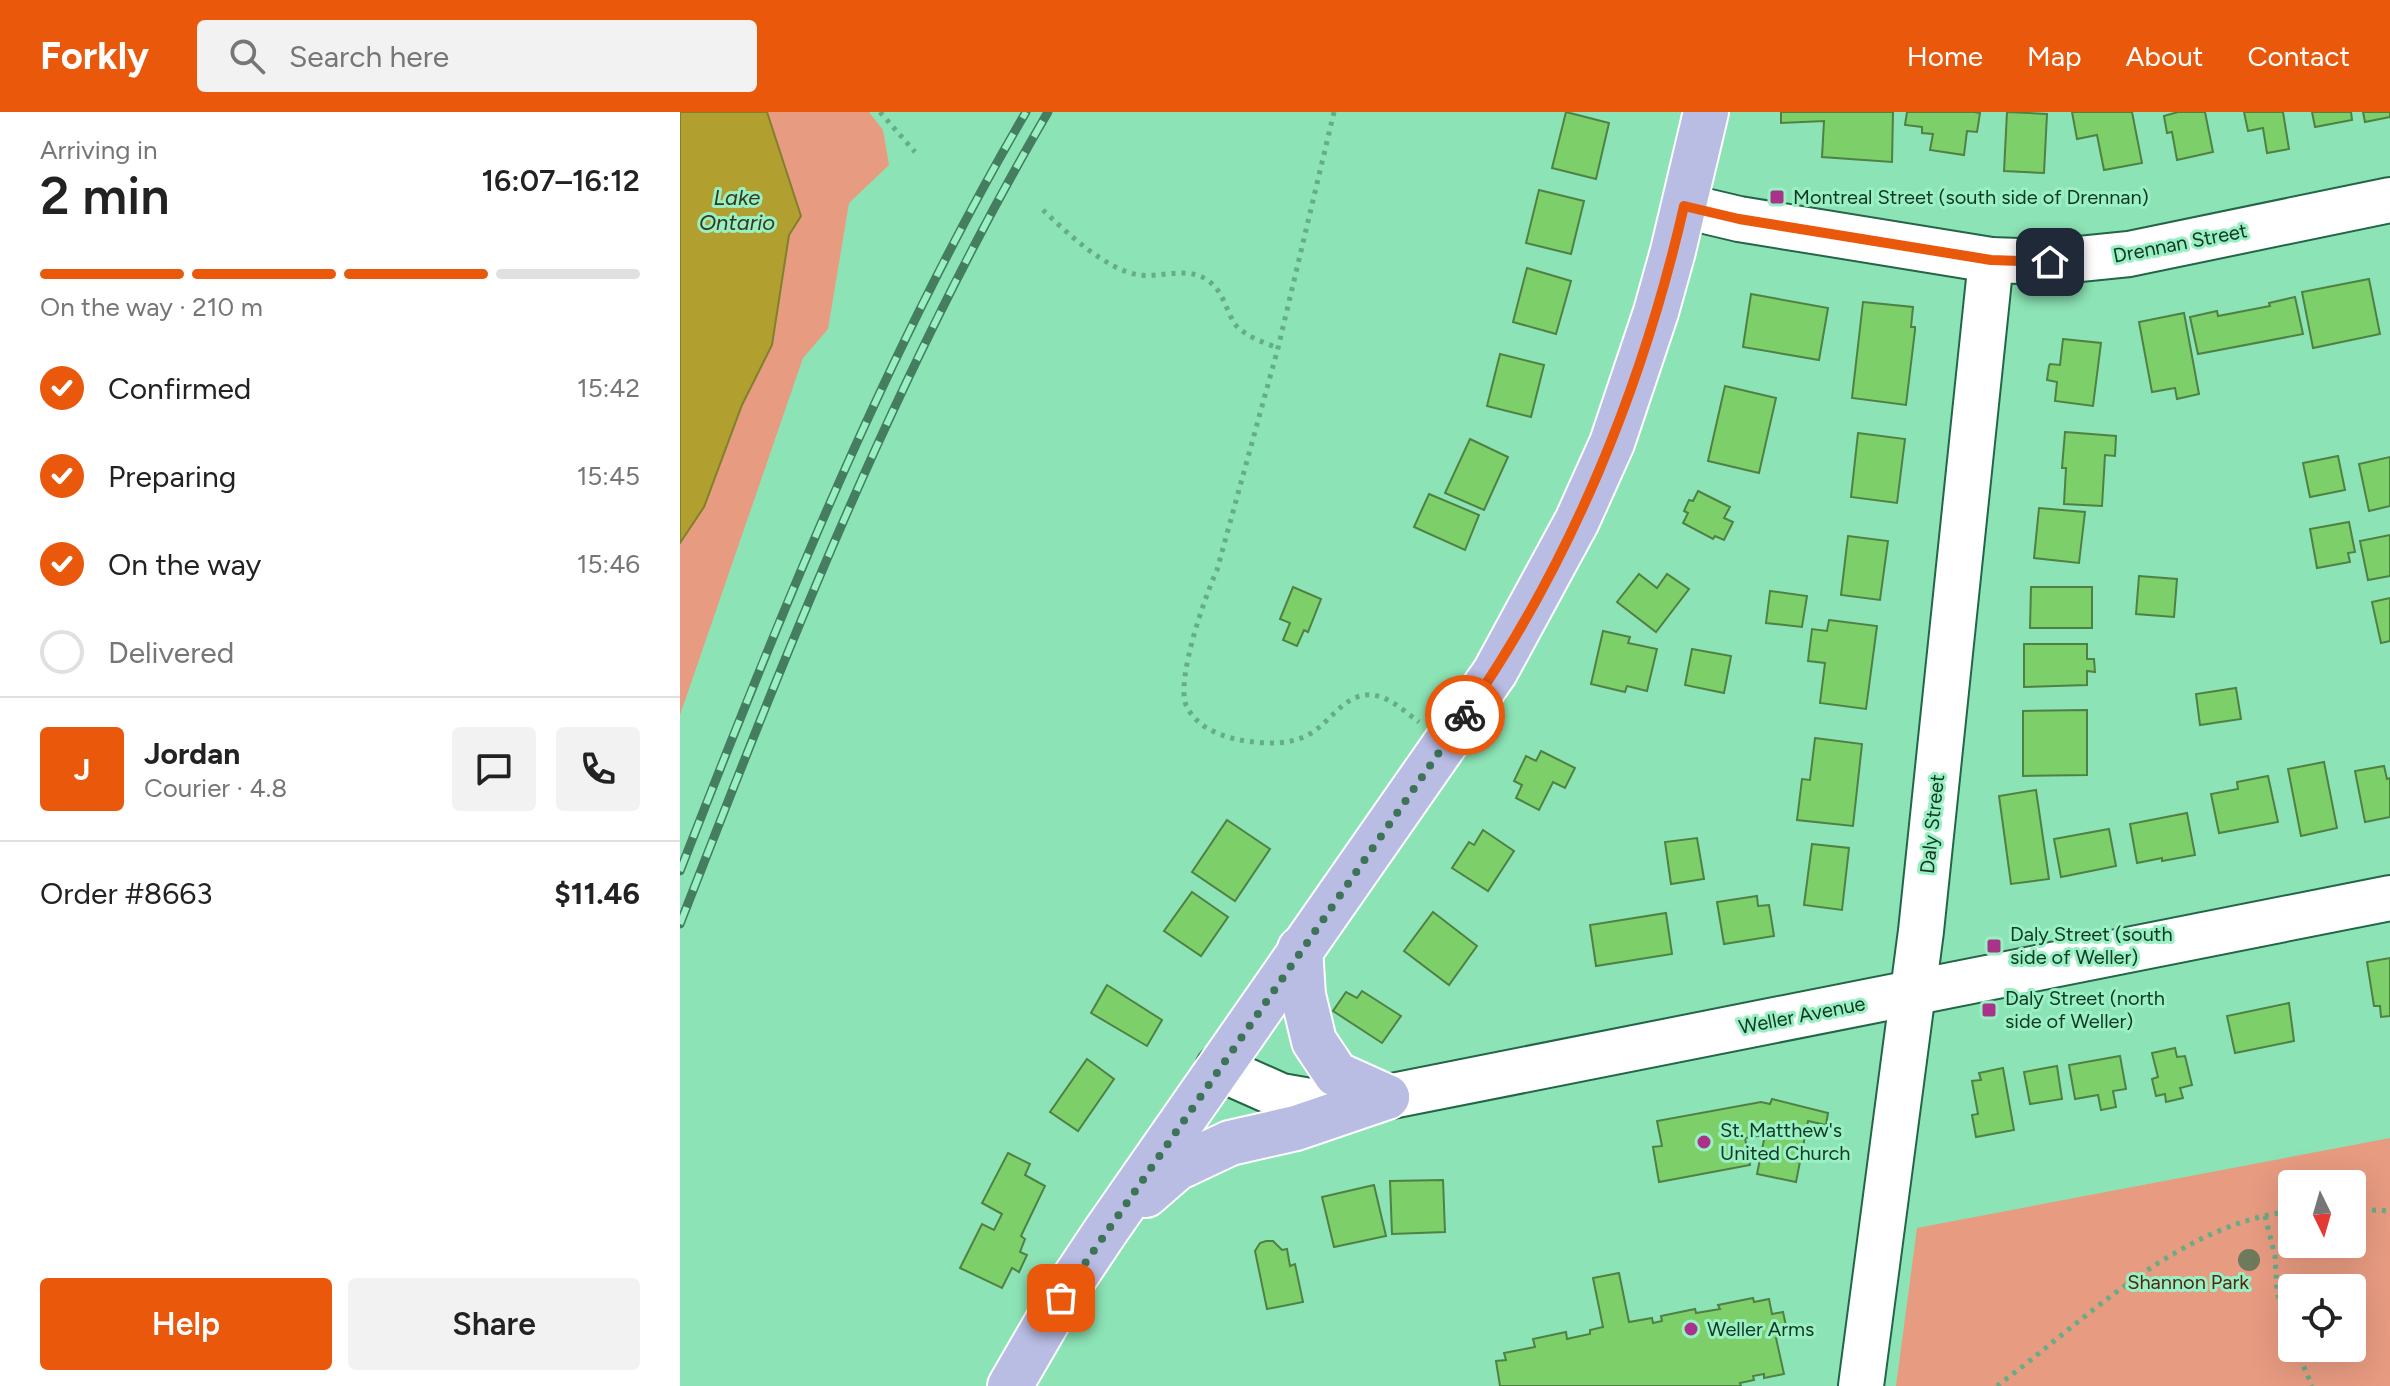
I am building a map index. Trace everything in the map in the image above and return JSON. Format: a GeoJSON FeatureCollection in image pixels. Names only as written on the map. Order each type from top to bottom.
{"type":"FeatureCollection","features":[{"type":"Feature","properties":{"kind":"main road"},"geometry":{"type":"LineString","coordinates":[[1010,1386],[1061,1298],[1105,1232],[1495,672],[1577,521],[1612,443],[1660,297],[1706,112]]}},
{"type":"Feature","properties":{"kind":"main road"},"geometry":{"type":"LineString","coordinates":[[1300,949],[1303,995],[1314,1041],[1336,1074],[1387,1097]]}},
{"type":"Feature","properties":{"kind":"main road"},"geometry":{"type":"LineString","coordinates":[[1105,1232],[1177,1168],[1230,1143],[1296,1128],[1387,1097]]}},
{"type":"Feature","properties":{"kind":"street","name":"Drennan Street"},"geometry":{"type":"LineString","coordinates":[[1684,206],[1739,219],[1991,260],[2050,262],[2090,260],[2390,200]]}},
{"type":"Feature","properties":{"kind":"street","name":"Daly Street"},"geometry":{"type":"LineString","coordinates":[[1861,1386],[1921,931],[1991,260]]}},
{"type":"Feature","properties":{"kind":"street","name":"Weller Avenue"},"geometry":{"type":"LineString","coordinates":[[1218,1068],[1281,1096],[1308,1101],[1321,1103],[1387,1097],[2390,898]]}},
{"type":"Feature","properties":{"kind":"path"},"geometry":{"type":"LineString","coordinates":[[880,112],[915,152]]}},
{"type":"Feature","properties":{"kind":"path"},"geometry":{"type":"LineString","coordinates":[[1334,112],[1278,348],[1217,570],[1191,646],[1185,703],[1205,728],[1220,735],[1285,743],[1319,729],[1353,699],[1365,695],[1378,696],[1392,702],[1445,742]]}},
{"type":"Feature","properties":{"kind":"path"},"geometry":{"type":"LineString","coordinates":[[1043,210],[1068,233],[1109,262],[1138,275],[1186,273],[1210,282],[1225,301],[1236,326],[1278,348]]}},
{"type":"Feature","properties":{"kind":"path"},"geometry":{"type":"LineString","coordinates":[[2366,1210],[2390,1211]]}},
{"type":"Feature","properties":{"kind":"path"},"geometry":{"type":"LineString","coordinates":[[1997,1386],[2076,1322],[2151,1269],[2222,1230],[2278,1214]]}},
{"type":"Feature","properties":{"kind":"path"},"geometry":{"type":"LineString","coordinates":[[2265,1216],[2275,1256],[2278,1295]]}},
{"type":"Feature","properties":{"kind":"path"},"geometry":{"type":"LineString","coordinates":[[2302,1362],[2312,1386]]}},
{"type":"Feature","properties":{"kind":"green space"},"geometry":{"type":"Polygon","coordinates":[[[767,112],[869,112],[883,130],[889,165],[849,203],[828,329],[803,358],[680,715],[680,543],[704,507],[742,405],[772,345],[789,235],[801,216],[767,112]]]}},
{"type":"Feature","properties":{"kind":"green space","name":"Shannon Park"},"geometry":{"type":"Polygon","coordinates":[[[2390,1138],[2390,1386],[1896,1386],[1917,1228],[2390,1138]]]}},
{"type":"Feature","properties":{"kind":"water","name":"Lake Ontario"},"geometry":{"type":"Polygon","coordinates":[[[680,112],[767,112],[801,216],[789,235],[772,345],[742,405],[704,507],[680,543],[680,112]]]}},
{"type":"Feature","properties":{"kind":"building"},"geometry":{"type":"Polygon","coordinates":[[[1566,112],[1609,123],[1596,179],[1552,168],[1566,112]]]}},
{"type":"Feature","properties":{"kind":"building"},"geometry":{"type":"Polygon","coordinates":[[[1781,112],[1893,112],[1892,162],[1822,157],[1824,121],[1781,123],[1781,112]]]}},
{"type":"Feature","properties":{"kind":"building"},"geometry":{"type":"Polygon","coordinates":[[[1907,112],[1980,113],[1977,132],[1967,131],[1964,155],[1930,150],[1933,134],[1922,133],[1922,127],[1905,125],[1907,112]]]}},
{"type":"Feature","properties":{"kind":"building"},"geometry":{"type":"Polygon","coordinates":[[[2007,112],[2047,114],[2044,173],[2004,171],[2007,112]]]}},
{"type":"Feature","properties":{"kind":"building"},"geometry":{"type":"Polygon","coordinates":[[[2072,112],[2132,112],[2142,163],[2104,170],[2097,135],[2077,139],[2072,112]]]}},
{"type":"Feature","properties":{"kind":"building"},"geometry":{"type":"Polygon","coordinates":[[[2178,112],[2205,112],[2213,152],[2177,160],[2172,132],[2167,133],[2164,116],[2178,112]]]}},
{"type":"Feature","properties":{"kind":"building"},"geometry":{"type":"Polygon","coordinates":[[[2244,112],[2283,112],[2289,149],[2267,153],[2263,128],[2248,131],[2244,112]]]}},
{"type":"Feature","properties":{"kind":"building"},"geometry":{"type":"Polygon","coordinates":[[[2312,112],[2351,112],[2352,120],[2315,127],[2312,112]]]}},
{"type":"Feature","properties":{"kind":"building"},"geometry":{"type":"Polygon","coordinates":[[[2363,112],[2390,112],[2390,117],[2365,122],[2363,112]]]}},
{"type":"Feature","properties":{"kind":"building"},"geometry":{"type":"Polygon","coordinates":[[[1539,190],[1584,201],[1571,254],[1526,243],[1539,190]]]}},
{"type":"Feature","properties":{"kind":"building"},"geometry":{"type":"Polygon","coordinates":[[[1527,268],[1571,281],[1556,334],[1513,322],[1527,268]]]}},
{"type":"Feature","properties":{"kind":"building"},"geometry":{"type":"Polygon","coordinates":[[[2369,279],[2380,334],[2313,348],[2302,292],[2369,279]]]}},
{"type":"Feature","properties":{"kind":"building"},"geometry":{"type":"Polygon","coordinates":[[[1751,294],[1828,308],[1819,360],[1743,347],[1751,294]]]}},
{"type":"Feature","properties":{"kind":"building"},"geometry":{"type":"Polygon","coordinates":[[[2295,297],[2303,334],[2198,354],[2190,317],[2217,311],[2218,316],[2270,306],[2269,303],[2295,297]]]}},
{"type":"Feature","properties":{"kind":"building"},"geometry":{"type":"Polygon","coordinates":[[[1863,302],[1913,307],[1911,327],[1915,330],[1906,405],[1852,398],[1863,302]]]}},
{"type":"Feature","properties":{"kind":"building"},"geometry":{"type":"Polygon","coordinates":[[[2184,313],[2199,394],[2177,399],[2175,388],[2152,392],[2139,322],[2184,313]]]}},
{"type":"Feature","properties":{"kind":"building"},"geometry":{"type":"Polygon","coordinates":[[[2063,339],[2101,343],[2093,406],[2055,401],[2057,382],[2047,380],[2050,364],[2060,365],[2063,339]]]}},
{"type":"Feature","properties":{"kind":"building"},"geometry":{"type":"Polygon","coordinates":[[[1500,354],[1544,365],[1531,417],[1487,406],[1500,354]]]}},
{"type":"Feature","properties":{"kind":"building"},"geometry":{"type":"Polygon","coordinates":[[[1725,386],[1776,398],[1759,473],[1708,461],[1725,386]]]}},
{"type":"Feature","properties":{"kind":"building"},"geometry":{"type":"Polygon","coordinates":[[[2065,432],[2116,436],[2115,456],[2105,455],[2102,506],[2064,504],[2066,468],[2062,468],[2065,432]]]}},
{"type":"Feature","properties":{"kind":"building"},"geometry":{"type":"Polygon","coordinates":[[[1858,433],[1905,439],[1897,503],[1851,497],[1858,433]]]}},
{"type":"Feature","properties":{"kind":"building"},"geometry":{"type":"Polygon","coordinates":[[[1470,439],[1508,457],[1484,510],[1445,493],[1470,439]]]}},
{"type":"Feature","properties":{"kind":"building"},"geometry":{"type":"Polygon","coordinates":[[[2338,456],[2345,490],[2310,497],[2303,463],[2338,456]]]}},
{"type":"Feature","properties":{"kind":"building"},"geometry":{"type":"Polygon","coordinates":[[[2390,457],[2390,506],[2369,511],[2359,464],[2390,457]]]}},
{"type":"Feature","properties":{"kind":"building"},"geometry":{"type":"Polygon","coordinates":[[[1698,491],[1730,507],[1724,518],[1733,522],[1724,540],[1715,536],[1713,539],[1683,523],[1689,500],[1693,501],[1698,491]]]}},
{"type":"Feature","properties":{"kind":"building"},"geometry":{"type":"Polygon","coordinates":[[[1429,494],[1479,515],[1465,550],[1414,527],[1429,494]]]}},
{"type":"Feature","properties":{"kind":"building"},"geometry":{"type":"Polygon","coordinates":[[[2039,508],[2085,512],[2079,563],[2034,558],[2039,508]]]}},
{"type":"Feature","properties":{"kind":"building"},"geometry":{"type":"Polygon","coordinates":[[[2349,522],[2355,552],[2348,553],[2350,562],[2317,568],[2310,529],[2349,522]]]}},
{"type":"Feature","properties":{"kind":"building"},"geometry":{"type":"Polygon","coordinates":[[[2390,535],[2390,576],[2368,580],[2360,541],[2390,535]]]}},
{"type":"Feature","properties":{"kind":"building"},"geometry":{"type":"Polygon","coordinates":[[[1848,536],[1888,541],[1880,600],[1841,595],[1848,536]]]}},
{"type":"Feature","properties":{"kind":"building"},"geometry":{"type":"Polygon","coordinates":[[[1639,574],[1657,588],[1667,574],[1689,589],[1656,632],[1617,602],[1639,574]]]}},
{"type":"Feature","properties":{"kind":"building"},"geometry":{"type":"Polygon","coordinates":[[[2139,576],[2177,579],[2174,617],[2136,614],[2139,576]]]}},
{"type":"Feature","properties":{"kind":"building"},"geometry":{"type":"Polygon","coordinates":[[[1293,587],[1321,599],[1308,632],[1304,630],[1297,646],[1283,640],[1290,623],[1280,619],[1293,587]]]}},
{"type":"Feature","properties":{"kind":"building"},"geometry":{"type":"Polygon","coordinates":[[[2031,587],[2092,587],[2092,628],[2030,628],[2031,587]]]}},
{"type":"Feature","properties":{"kind":"building"},"geometry":{"type":"Polygon","coordinates":[[[1770,591],[1807,596],[1802,627],[1766,623],[1770,591]]]}},
{"type":"Feature","properties":{"kind":"building"},"geometry":{"type":"Polygon","coordinates":[[[2390,598],[2390,641],[2381,643],[2372,602],[2390,598]]]}},
{"type":"Feature","properties":{"kind":"building"},"geometry":{"type":"Polygon","coordinates":[[[1829,620],[1877,626],[1866,709],[1820,703],[1825,663],[1808,661],[1812,629],[1827,631],[1829,620]]]}},
{"type":"Feature","properties":{"kind":"building"},"geometry":{"type":"Polygon","coordinates":[[[1603,631],[1630,637],[1628,643],[1657,649],[1647,691],[1627,686],[1625,692],[1591,684],[1603,631]]]}},
{"type":"Feature","properties":{"kind":"building"},"geometry":{"type":"Polygon","coordinates":[[[2024,644],[2087,644],[2087,659],[2094,659],[2095,672],[2087,671],[2087,685],[2024,687],[2024,644]]]}},
{"type":"Feature","properties":{"kind":"building"},"geometry":{"type":"Polygon","coordinates":[[[1692,649],[1731,656],[1724,693],[1685,685],[1692,649]]]}},
{"type":"Feature","properties":{"kind":"building"},"geometry":{"type":"Polygon","coordinates":[[[2236,688],[2241,719],[2200,725],[2196,694],[2236,688]]]}},
{"type":"Feature","properties":{"kind":"building"},"geometry":{"type":"Polygon","coordinates":[[[2087,710],[2087,775],[2023,776],[2023,711],[2087,710]]]}},
{"type":"Feature","properties":{"kind":"building"},"geometry":{"type":"Polygon","coordinates":[[[1815,738],[1862,744],[1853,826],[1797,820],[1802,779],[1810,780],[1815,738]]]}},
{"type":"Feature","properties":{"kind":"building"},"geometry":{"type":"Polygon","coordinates":[[[1541,751],[1575,768],[1565,788],[1553,782],[1539,810],[1516,798],[1522,785],[1514,781],[1526,756],[1536,761],[1541,751]]]}},
{"type":"Feature","properties":{"kind":"building"},"geometry":{"type":"Polygon","coordinates":[[[2324,762],[2337,828],[2301,836],[2288,769],[2324,762]]]}},
{"type":"Feature","properties":{"kind":"building"},"geometry":{"type":"Polygon","coordinates":[[[2384,766],[2387,779],[2390,778],[2390,817],[2365,822],[2355,771],[2384,766]]]}},
{"type":"Feature","properties":{"kind":"building"},"geometry":{"type":"Polygon","coordinates":[[[2268,776],[2278,822],[2219,833],[2211,794],[2238,789],[2237,782],[2268,776]]]}},
{"type":"Feature","properties":{"kind":"building"},"geometry":{"type":"Polygon","coordinates":[[[2036,790],[2049,879],[2011,884],[1999,796],[2036,790]]]}},
{"type":"Feature","properties":{"kind":"building"},"geometry":{"type":"Polygon","coordinates":[[[2187,813],[2195,855],[2137,863],[2130,824],[2187,813]]]}},
{"type":"Feature","properties":{"kind":"building"},"geometry":{"type":"Polygon","coordinates":[[[1227,820],[1270,849],[1235,901],[1192,872],[1227,820]]]}},
{"type":"Feature","properties":{"kind":"building"},"geometry":{"type":"Polygon","coordinates":[[[2109,829],[2116,866],[2061,877],[2054,839],[2109,829]]]}},
{"type":"Feature","properties":{"kind":"building"},"geometry":{"type":"Polygon","coordinates":[[[1483,830],[1514,851],[1488,891],[1452,868],[1469,842],[1474,845],[1483,830]]]}},
{"type":"Feature","properties":{"kind":"building"},"geometry":{"type":"Polygon","coordinates":[[[1697,838],[1704,879],[1671,884],[1665,842],[1697,838]]]}},
{"type":"Feature","properties":{"kind":"building"},"geometry":{"type":"Polygon","coordinates":[[[1812,844],[1849,848],[1842,910],[1804,905],[1812,844]]]}},
{"type":"Feature","properties":{"kind":"building"},"geometry":{"type":"Polygon","coordinates":[[[1192,892],[1228,917],[1201,956],[1164,931],[1192,892]]]}},
{"type":"Feature","properties":{"kind":"building"},"geometry":{"type":"Polygon","coordinates":[[[1757,896],[1758,906],[1769,905],[1774,936],[1724,944],[1717,902],[1757,896]]]}},
{"type":"Feature","properties":{"kind":"building"},"geometry":{"type":"Polygon","coordinates":[[[1433,912],[1477,946],[1449,985],[1404,951],[1433,912]]]}},
{"type":"Feature","properties":{"kind":"building"},"geometry":{"type":"Polygon","coordinates":[[[1666,913],[1672,954],[1596,966],[1590,925],[1666,913]]]}},
{"type":"Feature","properties":{"kind":"building"},"geometry":{"type":"Polygon","coordinates":[[[2390,958],[2390,1016],[2381,1017],[2380,1006],[2374,1006],[2367,962],[2390,958]]]}},
{"type":"Feature","properties":{"kind":"building"},"geometry":{"type":"Polygon","coordinates":[[[1107,985],[1162,1020],[1147,1046],[1091,1013],[1107,985]]]}},
{"type":"Feature","properties":{"kind":"building"},"geometry":{"type":"Polygon","coordinates":[[[1362,991],[1401,1016],[1382,1043],[1333,1011],[1346,992],[1357,998],[1362,991]]]}},
{"type":"Feature","properties":{"kind":"building"},"geometry":{"type":"Polygon","coordinates":[[[2289,1003],[2294,1041],[2235,1053],[2227,1016],[2289,1003]]]}},
{"type":"Feature","properties":{"kind":"building"},"geometry":{"type":"Polygon","coordinates":[[[2175,1048],[2177,1057],[2185,1056],[2192,1085],[2180,1088],[2183,1098],[2166,1102],[2165,1094],[2156,1096],[2152,1079],[2158,1077],[2152,1053],[2175,1048]]]}},
{"type":"Feature","properties":{"kind":"building"},"geometry":{"type":"Polygon","coordinates":[[[2120,1056],[2126,1089],[2113,1091],[2116,1107],[2101,1110],[2098,1095],[2075,1099],[2069,1065],[2120,1056]]]}},
{"type":"Feature","properties":{"kind":"building"},"geometry":{"type":"Polygon","coordinates":[[[1087,1059],[1114,1079],[1078,1131],[1050,1112],[1087,1059]]]}},
{"type":"Feature","properties":{"kind":"building"},"geometry":{"type":"Polygon","coordinates":[[[2057,1066],[2062,1099],[2030,1104],[2024,1072],[2057,1066]]]}},
{"type":"Feature","properties":{"kind":"building"},"geometry":{"type":"Polygon","coordinates":[[[2003,1068],[2014,1130],[1976,1137],[1972,1115],[1978,1114],[1972,1081],[1981,1080],[1979,1073],[2003,1068]]]}},
{"type":"Feature","properties":{"kind":"building","name":"St. Matthew's United Church"},"geometry":{"type":"Polygon","coordinates":[[[1772,1099],[1828,1113],[1826,1125],[1808,1121],[1796,1182],[1757,1174],[1765,1135],[1745,1138],[1750,1165],[1659,1182],[1653,1147],[1662,1146],[1657,1121],[1761,1102],[1770,1104],[1772,1099]]]}},
{"type":"Feature","properties":{"kind":"building"},"geometry":{"type":"Polygon","coordinates":[[[1008,1153],[1030,1164],[1025,1175],[1045,1186],[1021,1236],[1025,1239],[1020,1252],[1027,1255],[1019,1272],[1012,1268],[1002,1288],[960,1268],[982,1224],[994,1230],[1002,1214],[982,1203],[1008,1153]]]}},
{"type":"Feature","properties":{"kind":"building"},"geometry":{"type":"Polygon","coordinates":[[[1443,1180],[1445,1232],[1392,1234],[1390,1181],[1443,1180]]]}},
{"type":"Feature","properties":{"kind":"building"},"geometry":{"type":"Polygon","coordinates":[[[1374,1185],[1386,1236],[1334,1247],[1322,1197],[1374,1185]]]}},
{"type":"Feature","properties":{"kind":"building"},"geometry":{"type":"Polygon","coordinates":[[[1273,1241],[1282,1250],[1287,1249],[1290,1266],[1295,1264],[1303,1302],[1267,1309],[1255,1251],[1260,1243],[1273,1241]]]}},
{"type":"Feature","properties":{"kind":"building","name":"Weller Arms"},"geometry":{"type":"Polygon","coordinates":[[[1619,1273],[1629,1322],[1652,1318],[1653,1323],[1662,1321],[1661,1316],[1695,1309],[1696,1313],[1720,1309],[1718,1305],[1753,1298],[1754,1302],[1769,1299],[1772,1314],[1783,1312],[1788,1335],[1776,1338],[1784,1374],[1764,1378],[1764,1374],[1753,1376],[1754,1380],[1740,1383],[1741,1386],[1500,1386],[1496,1361],[1506,1360],[1504,1353],[1535,1347],[1533,1339],[1566,1332],[1567,1339],[1590,1334],[1590,1330],[1603,1327],[1593,1278],[1619,1273]]]}},
{"type":"Feature","properties":{"kind":"railway"},"geometry":{"type":"LineString","coordinates":[[680,871],[797,581],[881,390],[975,203],[1026,112]]}},
{"type":"Feature","properties":{"kind":"railway"},"geometry":{"type":"LineString","coordinates":[[680,924],[804,613],[894,409],[993,210],[1048,112]]}},
{"type":"Feature","properties":{"kind":"way so far"},"geometry":{"type":"LineString","coordinates":[[1061,1298],[1465,715]]}},
{"type":"Feature","properties":{"kind":"place","name":"Montreal Street (south side of Drennan)"},"geometry":{"type":"Point","coordinates":[1777,197]}},
{"type":"Feature","properties":{"kind":"place","name":"Daly Street (south side of Weller)"},"geometry":{"type":"Point","coordinates":[1994,946]}},
{"type":"Feature","properties":{"kind":"place","name":"Daly Street (north side of Weller)"},"geometry":{"type":"Point","coordinates":[1989,1010]}},
{"type":"Feature","properties":{"kind":"place","name":"St. Matthew's United Church"},"geometry":{"type":"Point","coordinates":[1704,1142]}},
{"type":"Feature","properties":{"kind":"place","name":"Weller Arms"},"geometry":{"type":"Point","coordinates":[1691,1329]}},
{"type":"Feature","properties":{"kind":"route"},"geometry":{"type":"LineString","coordinates":[[1465,715],[1495,672],[1577,521],[1612,443],[1656,312],[1684,206],[1739,219],[1991,260],[2050,262]]}}]}
